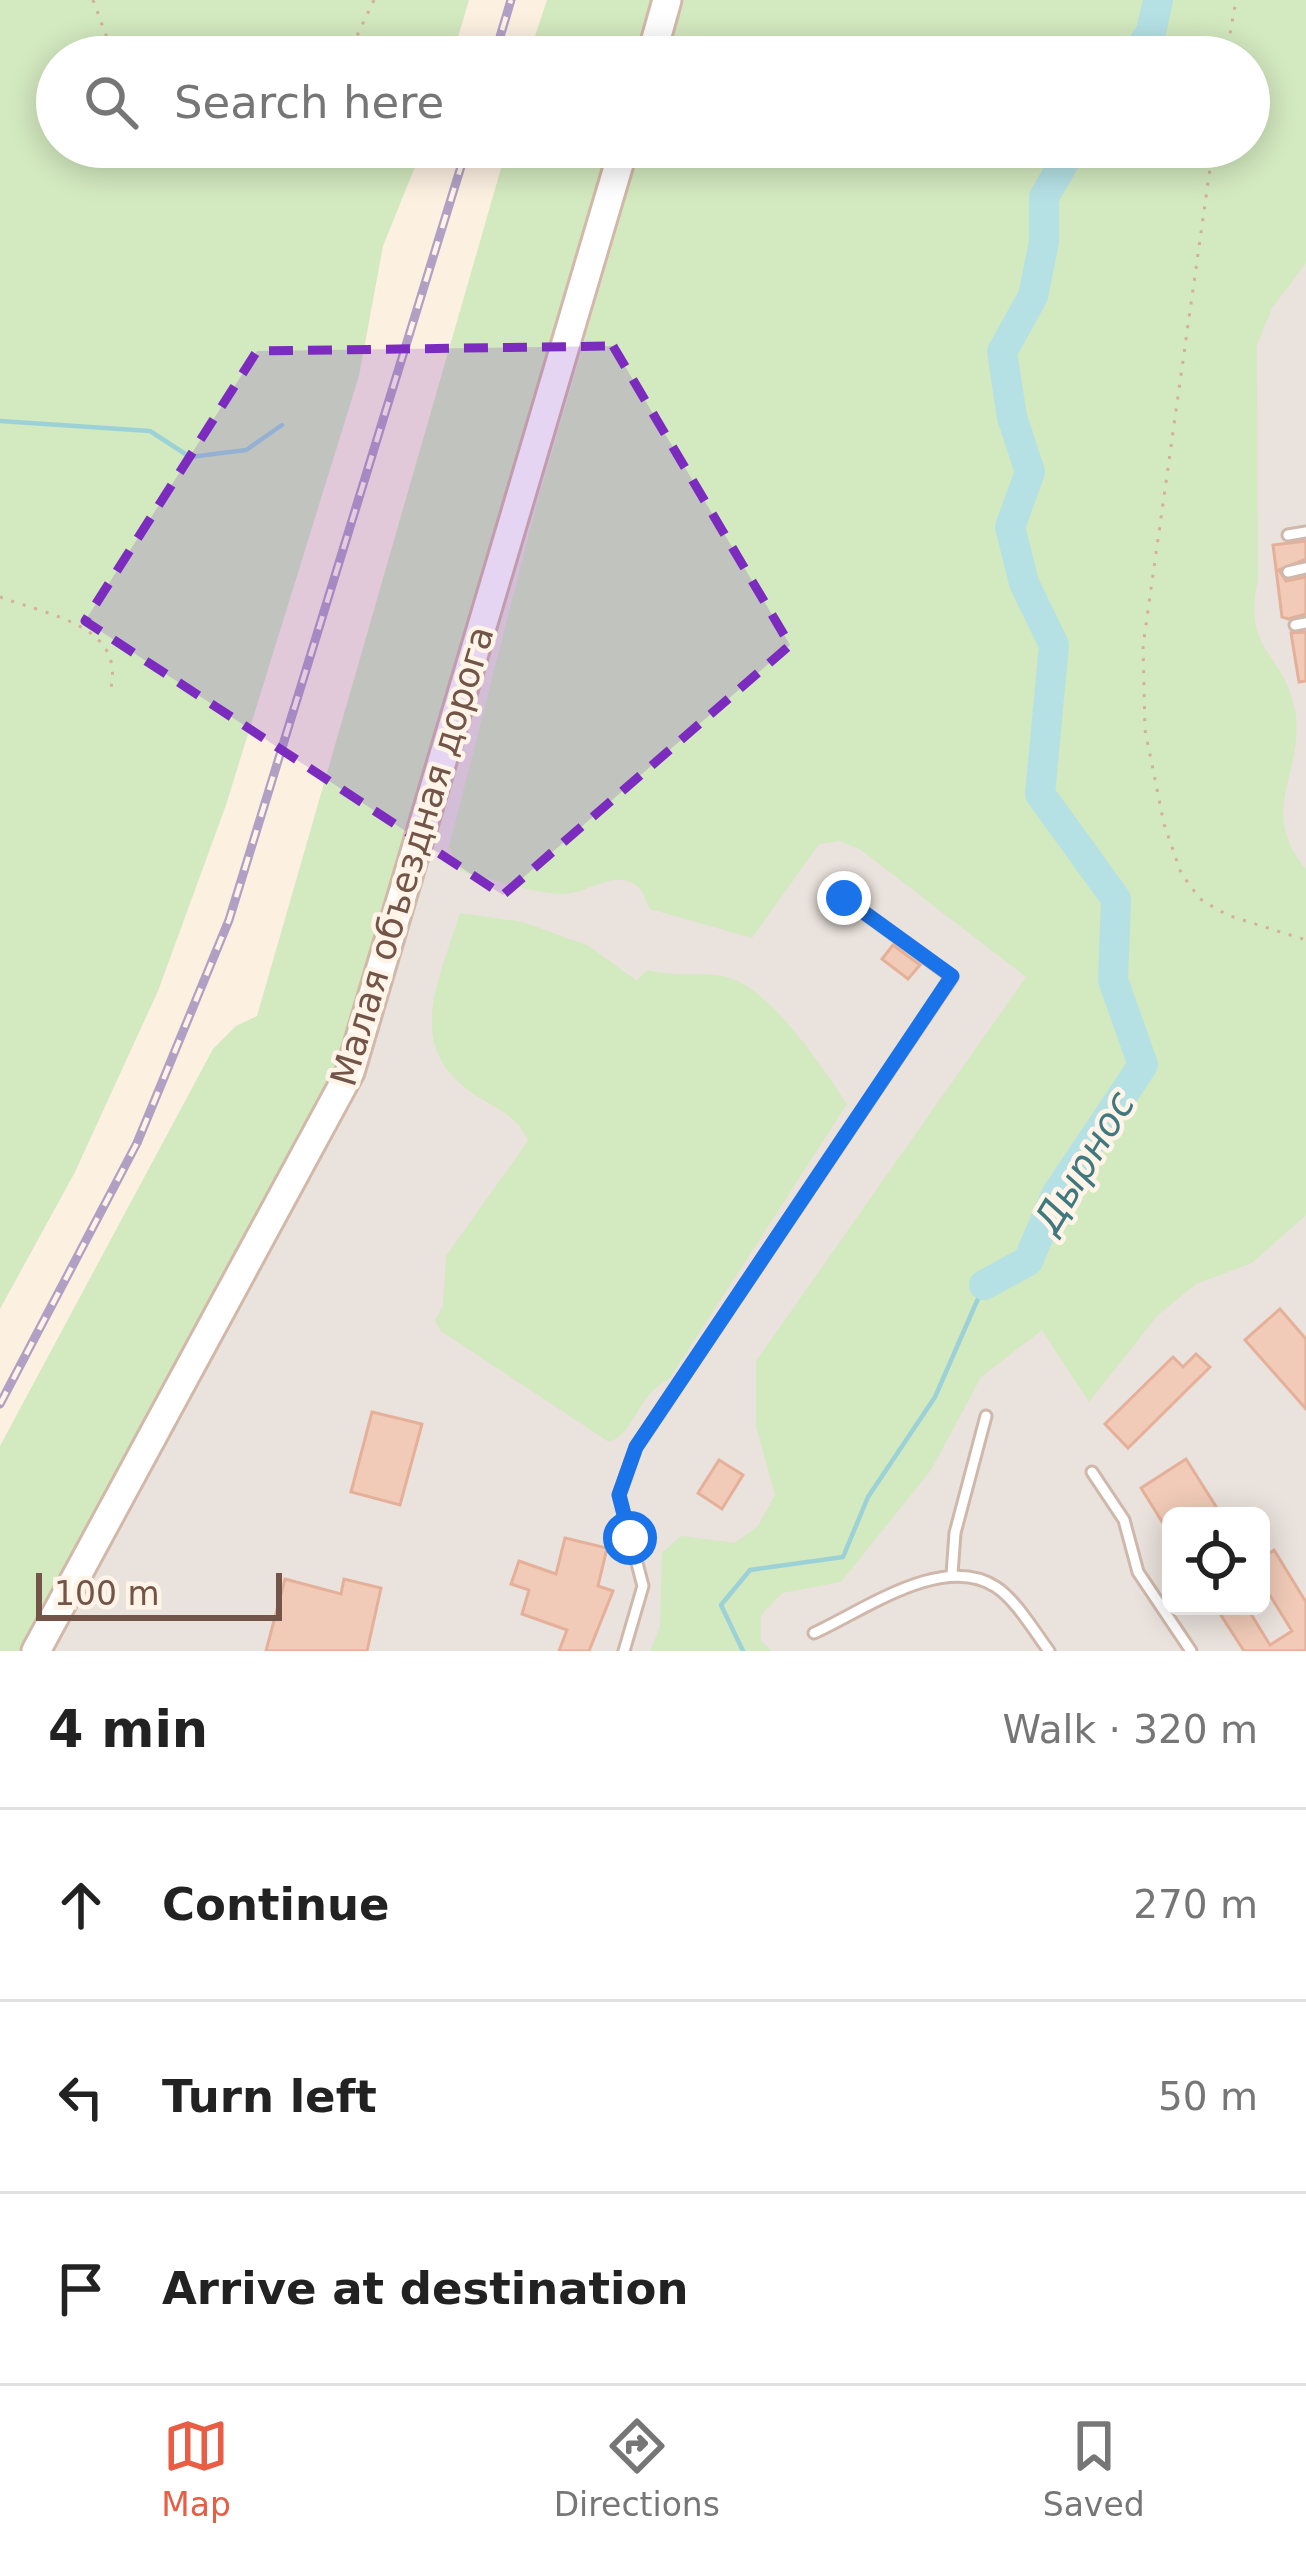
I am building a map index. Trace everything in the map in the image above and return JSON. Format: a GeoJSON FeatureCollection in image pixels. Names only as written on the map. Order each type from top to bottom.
{"type":"FeatureCollection","features":[{"type":"Feature","properties":{"kind":"street"},"geometry":{"type":"LineString","coordinates":[[657,36],[667,0]]}},
{"type":"Feature","properties":{"kind":"street","name":"Малая объездная дорога"},"geometry":{"type":"LineString","coordinates":[[36,1651],[350,1072],[618,168]]}},
{"type":"Feature","properties":{"kind":"lane"},"geometry":{"type":"LineString","coordinates":[[1288,535],[1306,532]]}},
{"type":"Feature","properties":{"kind":"lane"},"geometry":{"type":"LineString","coordinates":[[1288,572],[1306,568]]}},
{"type":"Feature","properties":{"kind":"lane"},"geometry":{"type":"LineString","coordinates":[[624,1651],[643,1586],[621,1514],[619,1495],[629,1461],[952,976],[844,898]]}},
{"type":"Feature","properties":{"kind":"lane"},"geometry":{"type":"LineString","coordinates":[[952,1574],[955,1533],[986,1416]]}},
{"type":"Feature","properties":{"kind":"lane"},"geometry":{"type":"LineString","coordinates":[[1092,1472],[1124,1520],[1138,1572],[1191,1651]]}},
{"type":"Feature","properties":{"kind":"lane"},"geometry":{"type":"LineString","coordinates":[[814,1633],[952,1574],[973,1575],[999,1588],[1049,1651]]}},
{"type":"Feature","properties":{"kind":"path"},"geometry":{"type":"LineString","coordinates":[[93,0],[106,36]]}},
{"type":"Feature","properties":{"kind":"path"},"geometry":{"type":"LineString","coordinates":[[357,36],[374,0]]}},
{"type":"Feature","properties":{"kind":"path"},"geometry":{"type":"LineString","coordinates":[[1230,36],[1236,0]]}},
{"type":"Feature","properties":{"kind":"path"},"geometry":{"type":"LineString","coordinates":[[1210,168],[1145,627],[1145,730],[1164,824],[1181,873],[1200,899],[1227,915],[1306,940]]}},
{"type":"Feature","properties":{"kind":"path"},"geometry":{"type":"LineString","coordinates":[[0,597],[94,632],[109,645],[114,662],[110,695]]}},
{"type":"Feature","properties":{"kind":"highlighted area"},"geometry":{"type":"Polygon","coordinates":[[[613,346],[790,645],[503,895],[85,621],[257,351],[613,346]]]}},
{"type":"Feature","properties":{"kind":"shaded area"},"geometry":{"type":"Polygon","coordinates":[[[680,0],[1306,0],[1306,1651],[50,1651],[361,1077],[631,168],[1270,168],[1270,36],[670,36],[680,0]]]}},
{"type":"Feature","properties":{"kind":"green space"},"geometry":{"type":"Polygon","coordinates":[[[0,0],[469,0],[458,36],[36,36],[36,168],[415,168],[383,246],[359,376],[226,805],[158,991],[75,1172],[0,1309],[0,0]]]}},
{"type":"Feature","properties":{"kind":"green space"},"geometry":{"type":"Polygon","coordinates":[[[547,0],[658,0],[648,36],[535,36],[547,0]]]}},
{"type":"Feature","properties":{"kind":"green space"},"geometry":{"type":"Polygon","coordinates":[[[684,0],[1306,0],[1306,263],[1272,308],[1257,345],[1258,580],[1254,604],[1259,636],[1289,689],[1297,732],[1283,809],[1292,848],[1306,869],[1306,1215],[1252,1263],[1196,1284],[1157,1316],[1089,1402],[1042,1330],[981,1377],[931,1470],[841,1582],[782,1593],[761,1615],[761,1641],[772,1651],[650,1651],[660,1627],[662,1553],[681,1536],[735,1543],[758,1526],[775,1495],[756,1426],[756,1361],[1026,977],[861,850],[840,841],[819,844],[752,938],[650,909],[639,888],[627,881],[612,880],[563,894],[460,871],[449,847],[536,507],[635,168],[1270,168],[1270,36],[673,36],[684,0]]]}},
{"type":"Feature","properties":{"kind":"green space"},"geometry":{"type":"Polygon","coordinates":[[[501,168],[609,168],[339,1067],[22,1651],[0,1651],[0,1446],[213,1049],[236,1026],[257,1016],[501,168]]]}},
{"type":"Feature","properties":{"kind":"green space"},"geometry":{"type":"Polygon","coordinates":[[[460,913],[523,922],[589,946],[637,981],[647,970],[723,976],[740,982],[792,1029],[847,1104],[670,1378],[609,1442],[441,1331],[435,1321],[443,1306],[446,1256],[528,1141],[514,1120],[456,1079],[440,1059],[433,1037],[436,991],[460,913]]]}},
{"type":"Feature","properties":{"kind":"building"},"geometry":{"type":"Polygon","coordinates":[[[1306,541],[1306,559],[1279,570],[1286,581],[1306,577],[1306,614],[1288,619],[1282,617],[1273,545],[1306,541]]]}},
{"type":"Feature","properties":{"kind":"building"},"geometry":{"type":"Polygon","coordinates":[[[1306,632],[1306,681],[1299,682],[1291,633],[1306,632]]]}},
{"type":"Feature","properties":{"kind":"building"},"geometry":{"type":"Polygon","coordinates":[[[893,945],[920,965],[908,979],[882,959],[893,945]]]}},
{"type":"Feature","properties":{"kind":"building"},"geometry":{"type":"Polygon","coordinates":[[[1280,1309],[1306,1339],[1306,1409],[1245,1340],[1280,1309]]]}},
{"type":"Feature","properties":{"kind":"building"},"geometry":{"type":"Polygon","coordinates":[[[1196,1354],[1210,1367],[1128,1448],[1105,1424],[1173,1357],[1183,1367],[1196,1354]]]}},
{"type":"Feature","properties":{"kind":"building"},"geometry":{"type":"Polygon","coordinates":[[[372,1412],[422,1424],[400,1505],[351,1492],[372,1412]]]}},
{"type":"Feature","properties":{"kind":"building"},"geometry":{"type":"Polygon","coordinates":[[[1186,1459],[1216,1507],[1162,1507],[1162,1522],[1141,1488],[1186,1459]]]}},
{"type":"Feature","properties":{"kind":"building"},"geometry":{"type":"Polygon","coordinates":[[[719,1460],[743,1475],[722,1509],[698,1493],[719,1460]]]}},
{"type":"Feature","properties":{"kind":"building"},"geometry":{"type":"Polygon","coordinates":[[[565,1538],[607,1548],[598,1586],[613,1591],[589,1651],[559,1651],[567,1630],[522,1614],[529,1590],[511,1584],[519,1561],[556,1574],[565,1538]]]}},
{"type":"Feature","properties":{"kind":"building"},"geometry":{"type":"Polygon","coordinates":[[[1274,1550],[1306,1602],[1306,1651],[1244,1651],[1221,1615],[1252,1615],[1270,1645],[1292,1631],[1270,1596],[1270,1552],[1274,1550]]]}},
{"type":"Feature","properties":{"kind":"building"},"geometry":{"type":"Polygon","coordinates":[[[285,1579],[341,1594],[344,1579],[381,1588],[367,1651],[266,1651],[285,1579]]]}},
{"type":"Feature","properties":{"kind":"waterway","name":"Дырнос"},"geometry":{"type":"LineString","coordinates":[[1148,36],[1158,0]]}},
{"type":"Feature","properties":{"kind":"waterway","name":"Дырнос"},"geometry":{"type":"LineString","coordinates":[[984,1285],[1028,1261],[1057,1193],[1143,1065],[1113,980],[1116,899],[1040,794],[1054,645],[1024,583],[1010,527],[1030,472],[1012,417],[1002,352],[1033,296],[1044,242],[1044,197],[1061,168]]}},
{"type":"Feature","properties":{"kind":"waterway"},"geometry":{"type":"LineString","coordinates":[[0,421],[150,431],[190,457],[246,450],[282,425]]}},
{"type":"Feature","properties":{"kind":"waterway","name":"Дырнос"},"geometry":{"type":"LineString","coordinates":[[743,1651],[721,1605],[750,1570],[843,1557],[868,1497],[935,1397],[984,1285]]}},
{"type":"Feature","properties":{"kind":"railway"},"geometry":{"type":"LineString","coordinates":[[500,36],[511,0]]}},
{"type":"Feature","properties":{"kind":"railway"},"geometry":{"type":"LineString","coordinates":[[0,1404],[137,1143],[229,920],[461,168]]}},
{"type":"Feature","properties":{"kind":"route"},"geometry":{"type":"LineString","coordinates":[[630,1538],[619,1495],[636,1447],[952,976],[844,898]]}}]}
